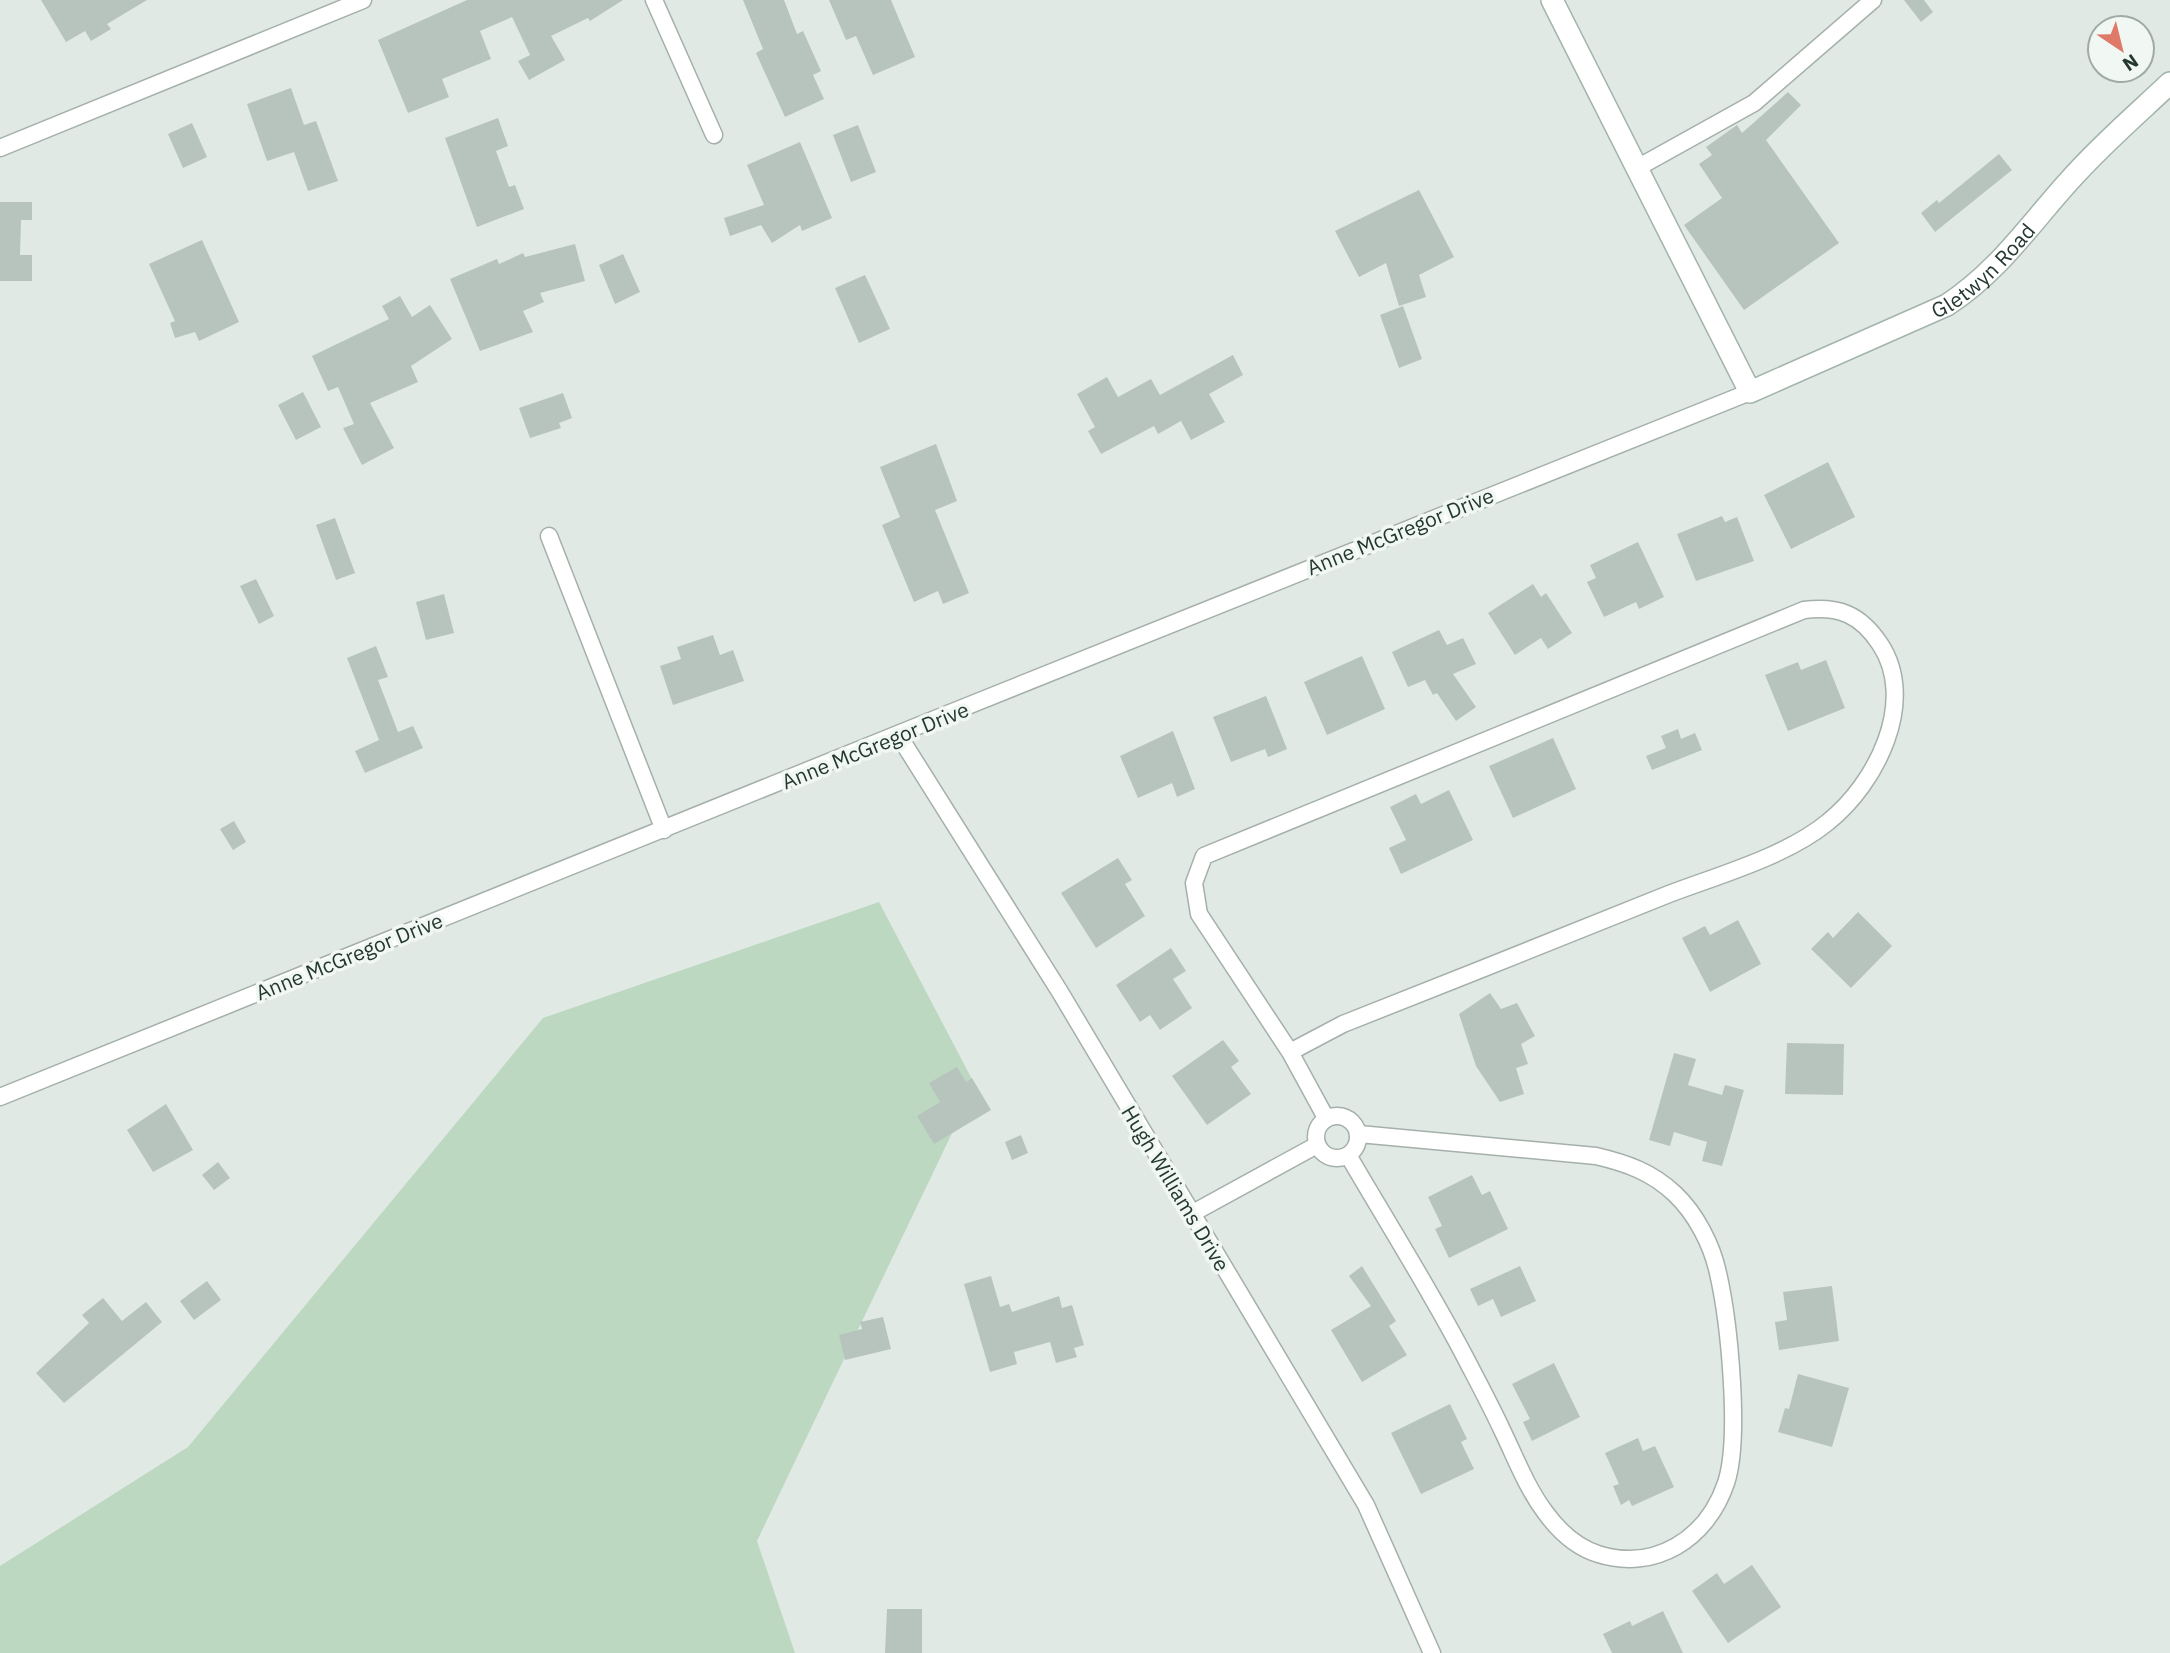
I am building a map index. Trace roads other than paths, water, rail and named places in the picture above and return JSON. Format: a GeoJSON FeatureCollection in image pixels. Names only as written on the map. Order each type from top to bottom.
{"type":"FeatureCollection","features":[{"type":"Feature","properties":{"kind":"street"},"geometry":{"type":"LineString","coordinates":[[0,148],[363,0]]}},
{"type":"Feature","properties":{"kind":"street"},"geometry":{"type":"LineString","coordinates":[[654,0],[714,135]]}},
{"type":"Feature","properties":{"kind":"street"},"geometry":{"type":"LineString","coordinates":[[1552,0],[1750,392]]}},
{"type":"Feature","properties":{"kind":"street"},"geometry":{"type":"LineString","coordinates":[[1637,168],[1755,103],[1873,0]]}},
{"type":"Feature","properties":{"kind":"street","name":"Gletwyn Road"},"geometry":{"type":"LineString","coordinates":[[1750,392],[1947,305],[1973,288],[1996,268],[2082,167],[2170,83]]}},
{"type":"Feature","properties":{"kind":"street","name":"Anne McGregor Drive"},"geometry":{"type":"LineString","coordinates":[[0,1097],[899,736],[1346,551],[1750,392]]}},
{"type":"Feature","properties":{"kind":"street"},"geometry":{"type":"LineString","coordinates":[[549,536],[664,830]]}},
{"type":"Feature","properties":{"kind":"street"},"geometry":{"type":"LineString","coordinates":[[1290,1052],[1343,1024],[1761,858],[1828,823],[1868,778],[1884,748],[1893,718],[1893,681],[1886,653],[1875,636],[1862,621],[1840,609],[1804,610],[1204,856],[1194,883],[1199,914],[1290,1052],[1325,1118]]}},
{"type":"Feature","properties":{"kind":"street","name":"Hugh Williams Drive"},"geometry":{"type":"LineString","coordinates":[[899,736],[1060,992],[1366,1505],[1432,1653]]}},
{"type":"Feature","properties":{"kind":"street"},"geometry":{"type":"LineString","coordinates":[[1325,1118],[1343,1116],[1351,1120],[1359,1134],[1357,1143],[1348,1155]]}},
{"type":"Feature","properties":{"kind":"street"},"geometry":{"type":"LineString","coordinates":[[1325,1118],[1315,1135],[1317,1145],[1327,1155],[1348,1155]]}},
{"type":"Feature","properties":{"kind":"street"},"geometry":{"type":"LineString","coordinates":[[1348,1155],[1454,1336],[1529,1486],[1563,1533],[1595,1553],[1633,1560],[1652,1559],[1672,1550],[1693,1534],[1717,1505],[1732,1455],[1728,1345],[1718,1272],[1710,1247],[1697,1222],[1677,1196],[1654,1176],[1626,1163],[1596,1156],[1359,1134]]}},
{"type":"Feature","properties":{"kind":"street"},"geometry":{"type":"LineString","coordinates":[[1191,1214],[1317,1145]]}}]}
